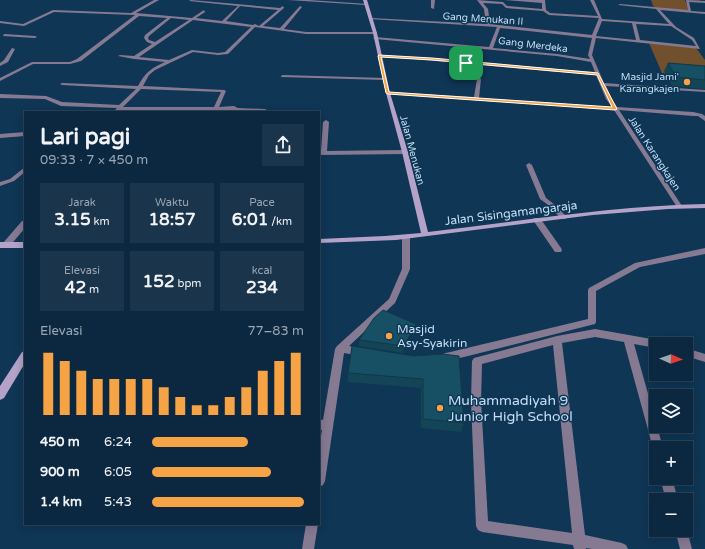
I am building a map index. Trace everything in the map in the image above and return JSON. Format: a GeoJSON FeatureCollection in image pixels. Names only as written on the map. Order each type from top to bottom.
{"type":"FeatureCollection","features":[{"type":"Feature","properties":{"kind":"main road","name":"Jalan Menukan"},"geometry":{"type":"LineString","coordinates":[[366,2],[425,234]]}},
{"type":"Feature","properties":{"kind":"main road","name":"Jalan Sisingamangaraja"},"geometry":{"type":"LineString","coordinates":[[320,241],[406,237],[563,217],[679,206],[705,206]]}},
{"type":"Feature","properties":{"kind":"main road"},"geometry":{"type":"LineString","coordinates":[[3,245],[24,245]]}},
{"type":"Feature","properties":{"kind":"main road"},"geometry":{"type":"LineString","coordinates":[[0,395],[24,357]]}},
{"type":"Feature","properties":{"kind":"street"},"geometry":{"type":"LineString","coordinates":[[132,14],[157,0]]}},
{"type":"Feature","properties":{"kind":"street"},"geometry":{"type":"LineString","coordinates":[[205,3],[210,0]]}},
{"type":"Feature","properties":{"kind":"street"},"geometry":{"type":"LineString","coordinates":[[119,109],[139,88],[150,72],[192,51],[221,54],[226,53],[291,0],[366,2]]}},
{"type":"Feature","properties":{"kind":"street"},"geometry":{"type":"LineString","coordinates":[[433,0],[433,8]]}},
{"type":"Feature","properties":{"kind":"street"},"geometry":{"type":"LineString","coordinates":[[507,0],[543,1],[544,10]]}},
{"type":"Feature","properties":{"kind":"street"},"geometry":{"type":"LineString","coordinates":[[592,0],[600,19]]}},
{"type":"Feature","properties":{"kind":"street"},"geometry":{"type":"LineString","coordinates":[[479,1],[504,3],[506,7],[544,10],[549,14],[672,24]]}},
{"type":"Feature","properties":{"kind":"street"},"geometry":{"type":"LineString","coordinates":[[479,1],[486,9],[488,25]]}},
{"type":"Feature","properties":{"kind":"street"},"geometry":{"type":"LineString","coordinates":[[690,12],[688,1],[705,2]]}},
{"type":"Feature","properties":{"kind":"street"},"geometry":{"type":"LineString","coordinates":[[191,2],[239,7],[281,9]]}},
{"type":"Feature","properties":{"kind":"street"},"geometry":{"type":"LineString","coordinates":[[620,5],[705,13]]}},
{"type":"Feature","properties":{"kind":"street"},"geometry":{"type":"LineString","coordinates":[[223,22],[239,7]]}},
{"type":"Feature","properties":{"kind":"street"},"geometry":{"type":"LineString","coordinates":[[282,29],[300,7]]}},
{"type":"Feature","properties":{"kind":"street"},"geometry":{"type":"LineString","coordinates":[[657,9],[672,24]]}},
{"type":"Feature","properties":{"kind":"street","name":"Gang Merdeka"},"geometry":{"type":"LineString","coordinates":[[17,28],[53,11],[132,14],[223,22],[306,33],[375,35],[557,55],[593,61]]}},
{"type":"Feature","properties":{"kind":"street"},"geometry":{"type":"LineString","coordinates":[[134,58],[204,11]]}},
{"type":"Feature","properties":{"kind":"street"},"geometry":{"type":"LineString","coordinates":[[0,80],[32,63],[70,63],[79,60],[138,15]]}},
{"type":"Feature","properties":{"kind":"street"},"geometry":{"type":"LineString","coordinates":[[156,44],[148,41],[146,38],[147,35],[169,18]]}},
{"type":"Feature","properties":{"kind":"street","name":"Gang Menukan II"},"geometry":{"type":"LineString","coordinates":[[371,19],[488,25],[699,48],[692,39],[678,31],[672,24]]}},
{"type":"Feature","properties":{"kind":"street","name":"Jalan Karangkajen"},"geometry":{"type":"LineString","coordinates":[[600,19],[594,36],[590,55],[598,74],[615,109],[679,206]]}},
{"type":"Feature","properties":{"kind":"street"},"geometry":{"type":"LineString","coordinates":[[0,22],[24,25]]}},
{"type":"Feature","properties":{"kind":"street"},"geometry":{"type":"LineString","coordinates":[[634,22],[638,41]]}},
{"type":"Feature","properties":{"kind":"street"},"geometry":{"type":"LineString","coordinates":[[491,48],[499,26]]}},
{"type":"Feature","properties":{"kind":"street"},"geometry":{"type":"LineString","coordinates":[[2,35],[10,31]]}},
{"type":"Feature","properties":{"kind":"street"},"geometry":{"type":"LineString","coordinates":[[2,35],[35,37]]}},
{"type":"Feature","properties":{"kind":"street"},"geometry":{"type":"LineString","coordinates":[[0,65],[6,61],[13,49]]}},
{"type":"Feature","properties":{"kind":"street"},"geometry":{"type":"LineString","coordinates":[[120,56],[171,61]]}},
{"type":"Feature","properties":{"kind":"street"},"geometry":{"type":"LineString","coordinates":[[379,56],[432,59],[598,74]]}},
{"type":"Feature","properties":{"kind":"street"},"geometry":{"type":"LineString","coordinates":[[4,71],[14,72]]}},
{"type":"Feature","properties":{"kind":"street"},"geometry":{"type":"LineString","coordinates":[[284,76],[385,80]]}},
{"type":"Feature","properties":{"kind":"street"},"geometry":{"type":"LineString","coordinates":[[476,76],[479,79],[476,99]]}},
{"type":"Feature","properties":{"kind":"street"},"geometry":{"type":"LineString","coordinates":[[62,84],[224,91],[216,108]]}},
{"type":"Feature","properties":{"kind":"street"},"geometry":{"type":"LineString","coordinates":[[603,84],[705,91]]}},
{"type":"Feature","properties":{"kind":"street"},"geometry":{"type":"LineString","coordinates":[[388,93],[702,116],[705,119]]}},
{"type":"Feature","properties":{"kind":"street"},"geometry":{"type":"LineString","coordinates":[[0,96],[46,98],[61,104],[87,105],[119,109],[156,111],[216,108],[265,111]]}},
{"type":"Feature","properties":{"kind":"street"},"geometry":{"type":"LineString","coordinates":[[81,111],[87,105]]}},
{"type":"Feature","properties":{"kind":"street"},"geometry":{"type":"LineString","coordinates":[[326,122],[322,153],[405,152]]}},
{"type":"Feature","properties":{"kind":"street"},"geometry":{"type":"LineString","coordinates":[[0,142],[3,136],[24,134]]}},
{"type":"Feature","properties":{"kind":"street"},"geometry":{"type":"LineString","coordinates":[[529,165],[543,199],[553,206],[563,217]]}},
{"type":"Feature","properties":{"kind":"street"},"geometry":{"type":"LineString","coordinates":[[0,184],[12,180],[24,170]]}},
{"type":"Feature","properties":{"kind":"street"},"geometry":{"type":"LineString","coordinates":[[537,220],[558,250]]}},
{"type":"Feature","properties":{"kind":"street"},"geometry":{"type":"LineString","coordinates":[[3,245],[24,223]]}},
{"type":"Feature","properties":{"kind":"street"},"geometry":{"type":"LineString","coordinates":[[320,467],[323,426],[340,349],[392,301],[406,270],[406,237]]}},
{"type":"Feature","properties":{"kind":"street"},"geometry":{"type":"LineString","coordinates":[[436,359],[473,352],[592,322],[592,290],[638,265],[705,251]]}},
{"type":"Feature","properties":{"kind":"street"},"geometry":{"type":"LineString","coordinates":[[622,549],[579,545],[482,526],[476,401],[477,361],[557,340],[595,333],[649,343]]}},
{"type":"Feature","properties":{"kind":"street"},"geometry":{"type":"LineString","coordinates":[[557,340],[579,545]]}},
{"type":"Feature","properties":{"kind":"street"},"geometry":{"type":"LineString","coordinates":[[628,340],[656,441]]}},
{"type":"Feature","properties":{"kind":"street"},"geometry":{"type":"LineString","coordinates":[[340,349],[368,353]]}},
{"type":"Feature","properties":{"kind":"street"},"geometry":{"type":"LineString","coordinates":[[693,354],[705,358]]}},
{"type":"Feature","properties":{"kind":"street"},"geometry":{"type":"LineString","coordinates":[[308,549],[312,525]]}},
{"type":"Feature","properties":{"kind":"street"},"geometry":{"type":"LineString","coordinates":[[683,537],[686,549]]}},
{"type":"Feature","properties":{"kind":"shaded area"},"geometry":{"type":"Polygon","coordinates":[[[651,0],[685,0],[690,11],[654,8],[651,0]]]}},
{"type":"Feature","properties":{"kind":"shaded area"},"geometry":{"type":"Polygon","coordinates":[[[649,43],[696,48],[705,60],[705,78],[662,73],[649,43]]]}},
{"type":"Feature","properties":{"kind":"building"},"geometry":{"type":"Polygon","coordinates":[[[668,63],[705,66],[705,80],[676,77],[668,63]]]}},
{"type":"Feature","properties":{"kind":"building","name":"Masjid Asy-Syakirin"},"geometry":{"type":"Polygon","coordinates":[[[383,310],[416,324],[404,346],[359,340],[374,318],[383,310]]]}},
{"type":"Feature","properties":{"kind":"building","name":"Muhammadiyah 9 Junior High School"},"geometry":{"type":"Polygon","coordinates":[[[352,346],[414,356],[442,354],[459,356],[464,423],[423,419],[423,379],[348,373],[352,346]]]}},
{"type":"Feature","properties":{"kind":"place","name":"Masjid Jami' Karangkajen"},"geometry":{"type":"Point","coordinates":[687,82]}},
{"type":"Feature","properties":{"kind":"place","name":"Masjid Asy-Syakirin"},"geometry":{"type":"Point","coordinates":[389,336]}},
{"type":"Feature","properties":{"kind":"place","name":"Muhammadiyah 9 Junior High School"},"geometry":{"type":"Point","coordinates":[440,408]}},
{"type":"Feature","properties":{"kind":"route"},"geometry":{"type":"LineString","coordinates":[[379,56],[432,59],[466,63],[598,74],[615,109],[388,93],[379,56]]}}]}
